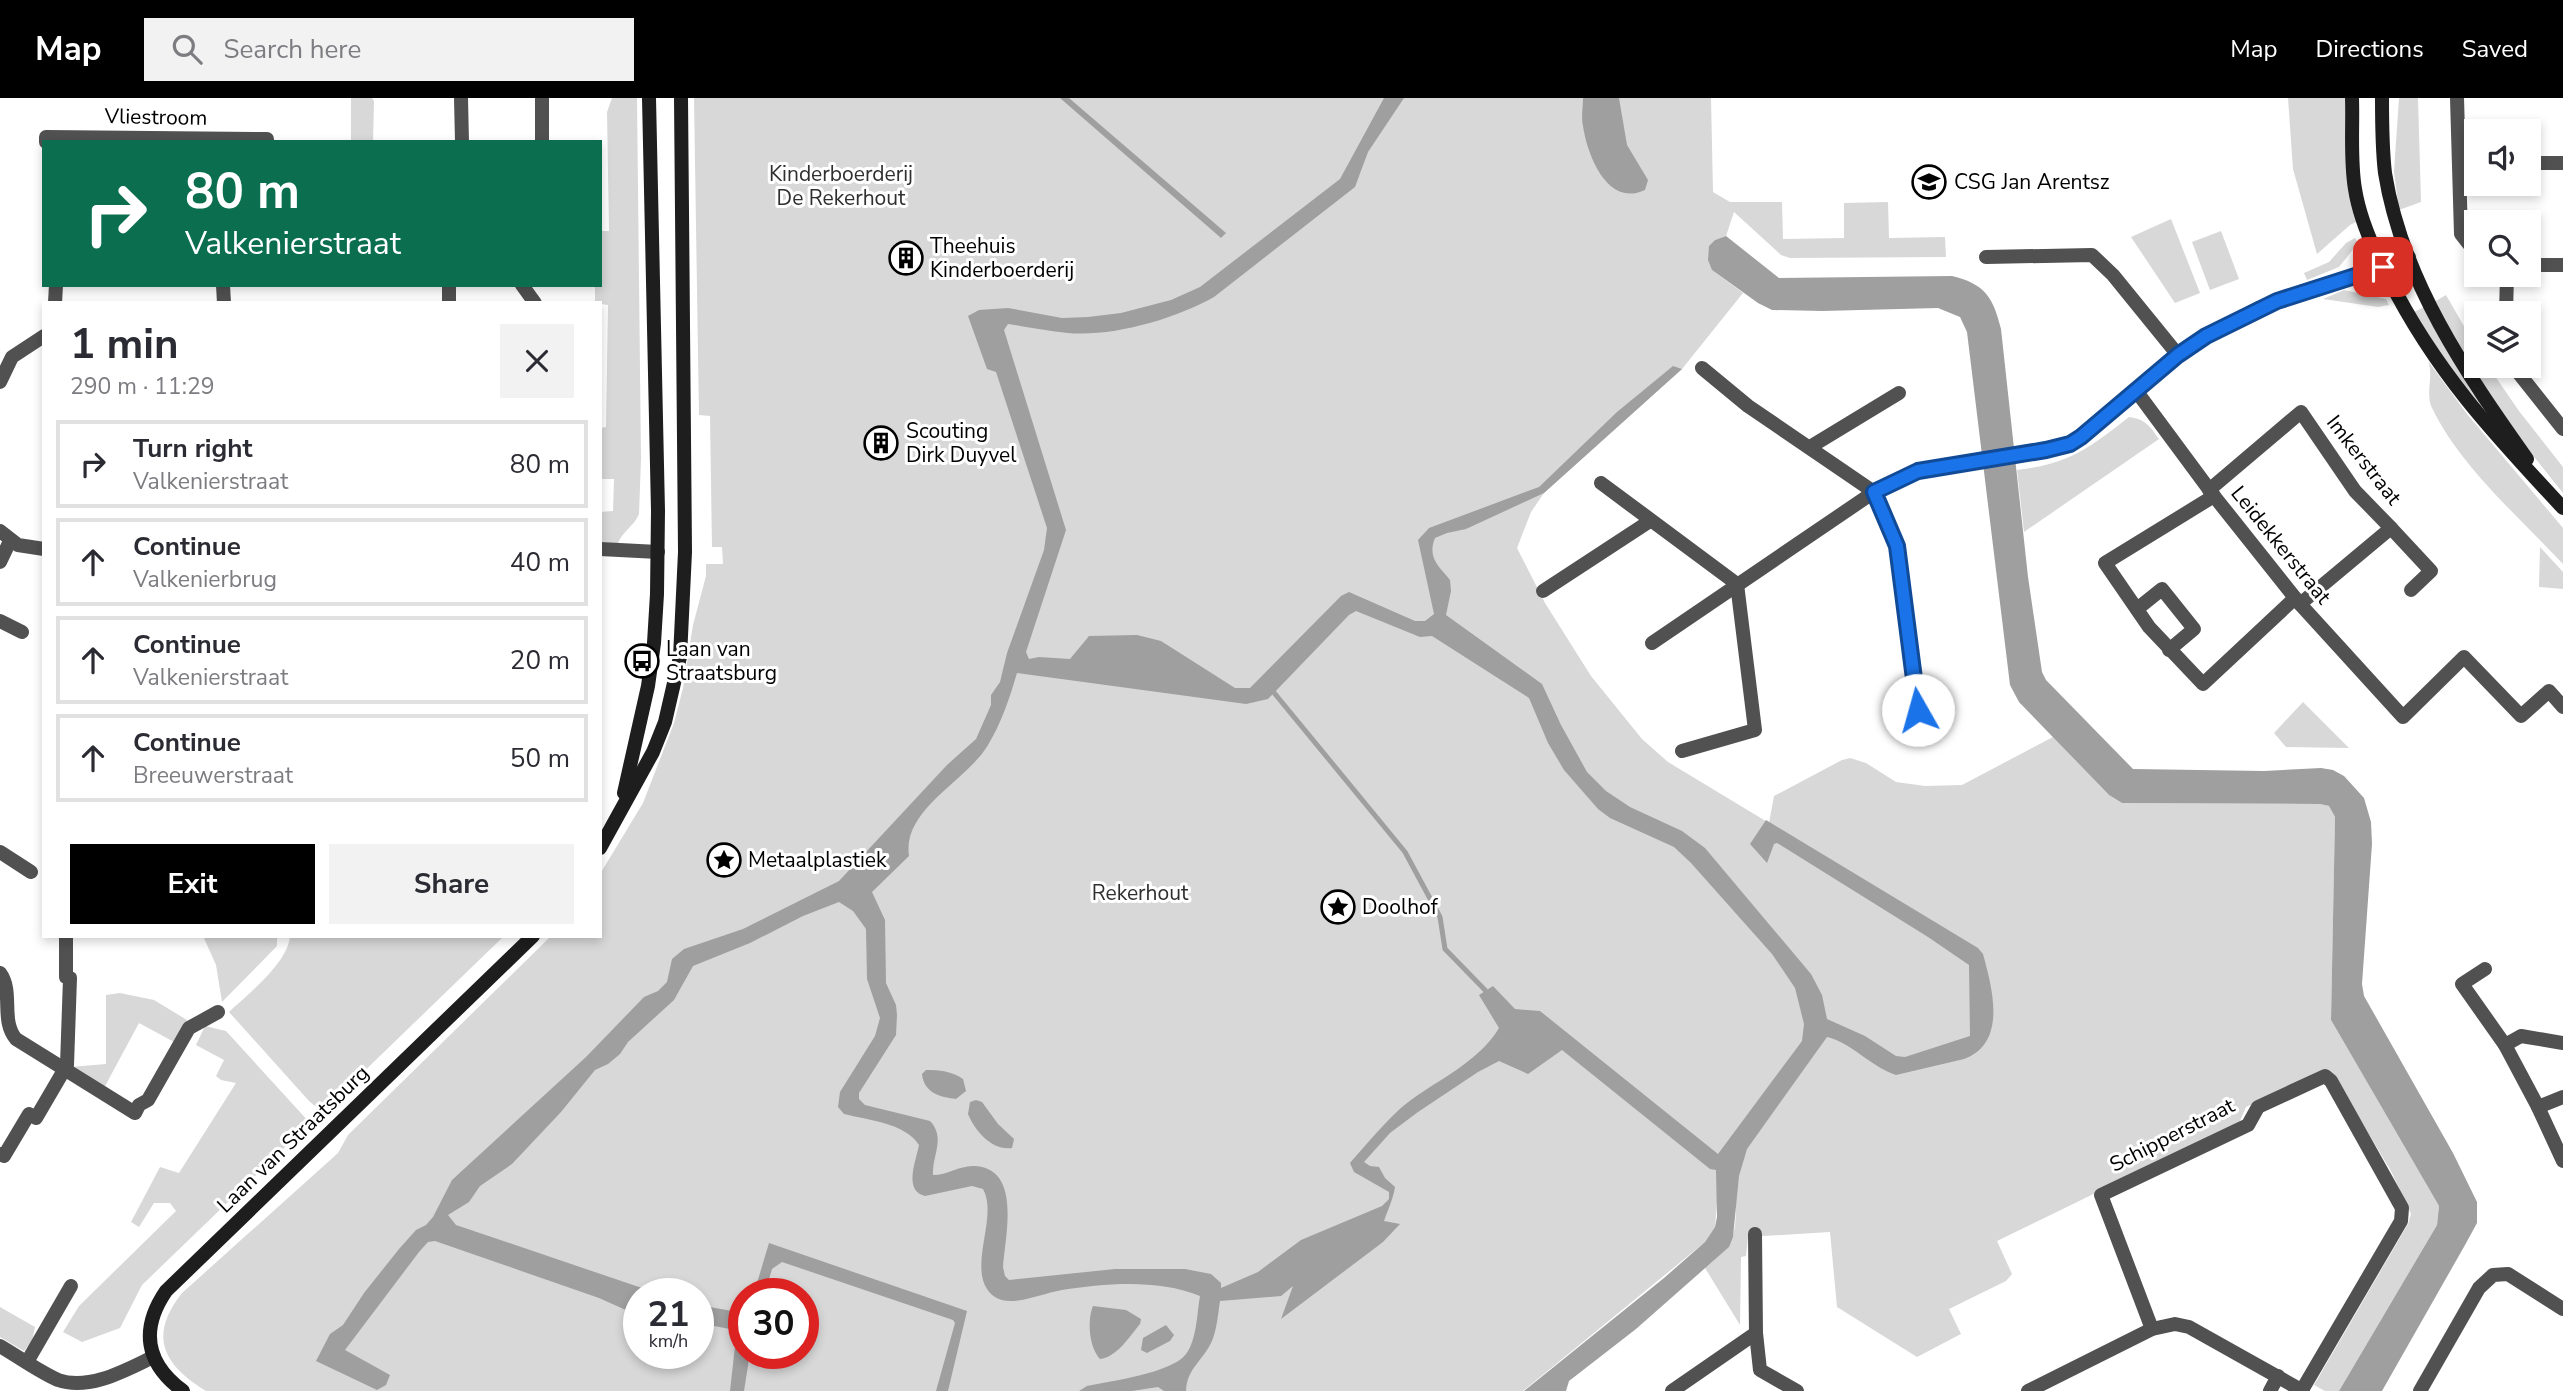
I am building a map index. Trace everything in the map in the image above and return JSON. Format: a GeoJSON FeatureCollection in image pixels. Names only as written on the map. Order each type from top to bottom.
{"type":"FeatureCollection","features":[{"type":"Feature","properties":{"kind":"street"},"geometry":{"type":"LineString","coordinates":[[461,98],[461,140]]}},
{"type":"Feature","properties":{"kind":"street"},"geometry":{"type":"LineString","coordinates":[[542,98],[542,140]]}},
{"type":"Feature","properties":{"kind":"street"},"geometry":{"type":"LineString","coordinates":[[619,813],[648,686],[654,643],[658,552],[649,98]]}},
{"type":"Feature","properties":{"kind":"street"},"geometry":{"type":"LineString","coordinates":[[602,844],[653,752],[665,722],[680,657],[685,552],[681,98]]}},
{"type":"Feature","properties":{"kind":"street"},"geometry":{"type":"LineString","coordinates":[[2352,98],[2355,188],[2366,230],[2405,310],[2435,360],[2496,436],[2563,508]]}},
{"type":"Feature","properties":{"kind":"street"},"geometry":{"type":"LineString","coordinates":[[2382,98],[2386,177],[2409,257],[2445,332],[2475,385],[2563,508]]}},
{"type":"Feature","properties":{"kind":"street"},"geometry":{"type":"LineString","coordinates":[[2457,98],[2461,234],[2464,238]]}},
{"type":"Feature","properties":{"kind":"street","name":"Vliestroom"},"geometry":{"type":"LineString","coordinates":[[46,140],[46,137],[267,140]]}},
{"type":"Feature","properties":{"kind":"street"},"geometry":{"type":"LineString","coordinates":[[2541,163],[2563,163]]}},
{"type":"Feature","properties":{"kind":"street"},"geometry":{"type":"LineString","coordinates":[[1986,257],[2092,255],[2113,275],[2178,355]]}},
{"type":"Feature","properties":{"kind":"street"},"geometry":{"type":"LineString","coordinates":[[1652,643],[1874,492],[1918,471],[2021,455],[2070,444],[2137,392],[2178,355],[2206,336],[2259,308],[2409,257]]}},
{"type":"Feature","properties":{"kind":"street"},"geometry":{"type":"LineString","coordinates":[[2541,265],[2563,265]]}},
{"type":"Feature","properties":{"kind":"street"},"geometry":{"type":"LineString","coordinates":[[0,382],[12,357],[42,337]]}},
{"type":"Feature","properties":{"kind":"street"},"geometry":{"type":"LineString","coordinates":[[1702,368],[1748,406],[1874,492],[1897,546],[1918,710],[1938,709]]}},
{"type":"Feature","properties":{"kind":"street"},"geometry":{"type":"LineString","coordinates":[[2523,378],[2563,429]]}},
{"type":"Feature","properties":{"kind":"street","name":"Leidekkerstraat"},"geometry":{"type":"LineString","coordinates":[[2137,392],[2211,493],[2298,601],[2403,717],[2464,657],[2521,716],[2549,691],[2563,707]]}},
{"type":"Feature","properties":{"kind":"street"},"geometry":{"type":"LineString","coordinates":[[1810,447],[1899,393]]}},
{"type":"Feature","properties":{"kind":"street","name":"Imkerstraat"},"geometry":{"type":"LineString","coordinates":[[2211,493],[2301,412],[2355,491],[2431,571],[2411,590]]}},
{"type":"Feature","properties":{"kind":"street"},"geometry":{"type":"LineString","coordinates":[[1601,483],[1737,584],[1755,730],[1682,751]]}},
{"type":"Feature","properties":{"kind":"street"},"geometry":{"type":"LineString","coordinates":[[2137,609],[2162,589],[2194,629],[2169,650],[2137,609],[2105,563],[2211,493]]}},
{"type":"Feature","properties":{"kind":"street"},"geometry":{"type":"LineString","coordinates":[[1543,591],[1650,521]]}},
{"type":"Feature","properties":{"kind":"street","name":"Imkerstraat"},"geometry":{"type":"LineString","coordinates":[[2169,650],[2203,684],[2298,601],[2391,528]]}},
{"type":"Feature","properties":{"kind":"street"},"geometry":{"type":"LineString","coordinates":[[0,562],[5,536],[24,547],[42,549]]}},
{"type":"Feature","properties":{"kind":"street"},"geometry":{"type":"LineString","coordinates":[[602,549],[685,552]]}},
{"type":"Feature","properties":{"kind":"street"},"geometry":{"type":"LineString","coordinates":[[0,621],[22,632]]}},
{"type":"Feature","properties":{"kind":"street"},"geometry":{"type":"LineString","coordinates":[[0,852],[32,872]]}},
{"type":"Feature","properties":{"kind":"street"},"geometry":{"type":"LineString","coordinates":[[0,1154],[4,1156],[29,1114],[36,1118],[68,1065],[70,978],[66,977],[66,938]]}},
{"type":"Feature","properties":{"kind":"street","name":"Laan van Straatsburg"},"geometry":{"type":"LineString","coordinates":[[153,1357],[149,1335],[151,1318],[163,1295],[177,1278],[531,938]]}},
{"type":"Feature","properties":{"kind":"street"},"geometry":{"type":"LineString","coordinates":[[2485,969],[2462,984],[2505,1045],[2563,1161]]}},
{"type":"Feature","properties":{"kind":"street"},"geometry":{"type":"LineString","coordinates":[[0,973],[5,982],[10,1032],[16,1039],[135,1113],[139,1105],[148,1100],[189,1028],[218,1012]]}},
{"type":"Feature","properties":{"kind":"street"},"geometry":{"type":"LineString","coordinates":[[2505,1045],[2521,1036],[2563,1043]]}},
{"type":"Feature","properties":{"kind":"street","name":"Schipperstraat"},"geometry":{"type":"LineString","coordinates":[[2152,1329],[2101,1195],[2248,1125],[2258,1107],[2325,1076],[2331,1081],[2402,1208],[2401,1221],[2303,1391]]}},
{"type":"Feature","properties":{"kind":"street"},"geometry":{"type":"LineString","coordinates":[[2538,1107],[2563,1097]]}},
{"type":"Feature","properties":{"kind":"street"},"geometry":{"type":"LineString","coordinates":[[1755,1234],[1756,1333],[1760,1370],[1797,1391]]}},
{"type":"Feature","properties":{"kind":"street"},"geometry":{"type":"LineString","coordinates":[[2420,1391],[2479,1288],[2493,1275],[2508,1274],[2563,1309]]}},
{"type":"Feature","properties":{"kind":"street"},"geometry":{"type":"LineString","coordinates":[[27,1362],[71,1286]]}},
{"type":"Feature","properties":{"kind":"street"},"geometry":{"type":"LineString","coordinates":[[2028,1391],[2152,1329],[2170,1324],[2185,1325],[2303,1391]]}},
{"type":"Feature","properties":{"kind":"street"},"geometry":{"type":"LineString","coordinates":[[1672,1391],[1756,1333]]}},
{"type":"Feature","properties":{"kind":"street"},"geometry":{"type":"LineString","coordinates":[[0,1346],[27,1362],[57,1386],[94,1381],[153,1357],[165,1377],[183,1391]]}},
{"type":"Feature","properties":{"kind":"street"},"geometry":{"type":"LineString","coordinates":[[2270,1391],[2278,1376]]}},
{"type":"Feature","properties":{"kind":"green space"},"geometry":{"type":"Polygon","coordinates":[[[351,98],[372,98],[373,140],[351,140],[351,98]]]}},
{"type":"Feature","properties":{"kind":"green space"},"geometry":{"type":"Polygon","coordinates":[[[612,98],[637,98],[641,459],[639,514],[618,543],[602,544],[602,512],[613,511],[614,479],[602,479],[602,428],[606,427],[608,305],[595,301],[595,287],[602,287],[602,231],[609,231],[607,112],[612,98]]]}},
{"type":"Feature","properties":{"kind":"green space","name":"Rekerhout"},"geometry":{"type":"Polygon","coordinates":[[[694,98],[1711,98],[1713,192],[1730,202],[1782,202],[1783,239],[1844,238],[1844,203],[1888,202],[1889,238],[1945,237],[1946,257],[1790,258],[1781,255],[1734,212],[1726,236],[1715,240],[1712,270],[1743,293],[1682,369],[1544,493],[1531,512],[1517,548],[1545,603],[1591,676],[1642,739],[1668,762],[1769,823],[1774,796],[1842,760],[1850,758],[1866,763],[1896,782],[1925,786],[1962,785],[2053,737],[2109,795],[2122,803],[2329,806],[2335,817],[2331,1020],[2439,1206],[2437,1225],[2339,1391],[2325,1391],[2314,1385],[2408,1224],[2411,1214],[2391,1171],[2340,1086],[2319,1074],[2246,1107],[2239,1123],[1997,1241],[2012,1274],[2006,1281],[1949,1309],[1961,1334],[1917,1357],[1837,1307],[1830,1232],[1748,1237],[1746,1256],[1741,1257],[1740,1325],[1705,1268],[1722,1253],[1731,1240],[1736,1201],[1717,1202],[1715,1227],[1705,1242],[1523,1391],[206,1391],[179,1371],[165,1348],[165,1323],[182,1293],[338,1153],[348,1135],[549,938],[602,938],[602,871],[643,803],[674,723],[683,688],[693,625],[706,576],[706,564],[723,564],[722,547],[712,547],[710,416],[699,415],[694,98]]]}},
{"type":"Feature","properties":{"kind":"green space"},"geometry":{"type":"Polygon","coordinates":[[[2288,98],[2346,98],[2356,222],[2317,254],[2293,169],[2288,98]]]}},
{"type":"Feature","properties":{"kind":"green space"},"geometry":{"type":"Polygon","coordinates":[[[2399,98],[2418,98],[2421,202],[2399,210],[2394,172],[2399,98]]]}},
{"type":"Feature","properties":{"kind":"green space"},"geometry":{"type":"Polygon","coordinates":[[[2171,219],[2200,293],[2175,303],[2131,237],[2171,219]]]}},
{"type":"Feature","properties":{"kind":"green space"},"geometry":{"type":"Polygon","coordinates":[[[2221,231],[2239,279],[2210,290],[2192,242],[2221,231]]]}},
{"type":"Feature","properties":{"kind":"green space"},"geometry":{"type":"Polygon","coordinates":[[[2355,238],[2358,243],[2339,267],[2307,280],[2304,273],[2329,262],[2346,243],[2355,238]]]}},
{"type":"Feature","properties":{"kind":"green space"},"geometry":{"type":"Polygon","coordinates":[[[2344,290],[2386,299],[2389,305],[2378,307],[2323,299],[2344,290]]]}},
{"type":"Feature","properties":{"kind":"green space"},"geometry":{"type":"Polygon","coordinates":[[[2446,295],[2464,326],[2464,352],[2434,302],[2446,295]]]}},
{"type":"Feature","properties":{"kind":"green space"},"geometry":{"type":"Polygon","coordinates":[[[2424,307],[2482,406],[2479,409],[2412,313],[2424,307]]]}},
{"type":"Feature","properties":{"kind":"green space"},"geometry":{"type":"Polygon","coordinates":[[[2428,361],[2467,414],[2563,528],[2563,564],[2474,470],[2444,429],[2430,403],[2428,361]]]}},
{"type":"Feature","properties":{"kind":"green space"},"geometry":{"type":"Polygon","coordinates":[[[2479,378],[2496,378],[2563,467],[2563,493],[2503,418],[2479,378]]]}},
{"type":"Feature","properties":{"kind":"green space"},"geometry":{"type":"Polygon","coordinates":[[[2129,417],[2147,424],[2159,439],[2024,532],[2017,470],[2051,464],[2078,453],[2129,417]]]}},
{"type":"Feature","properties":{"kind":"green space"},"geometry":{"type":"Polygon","coordinates":[[[2540,547],[2563,572],[2563,589],[2539,587],[2540,547]]]}},
{"type":"Feature","properties":{"kind":"green space"},"geometry":{"type":"Polygon","coordinates":[[[2303,702],[2349,748],[2286,747],[2274,733],[2303,702]]]}},
{"type":"Feature","properties":{"kind":"green space"},"geometry":{"type":"Polygon","coordinates":[[[204,938],[277,938],[277,946],[222,1002],[216,965],[204,938]]]}},
{"type":"Feature","properties":{"kind":"green space"},"geometry":{"type":"Polygon","coordinates":[[[290,938],[502,938],[322,1112],[229,1012],[275,967],[288,946],[290,938]]]}},
{"type":"Feature","properties":{"kind":"green space"},"geometry":{"type":"Polygon","coordinates":[[[120,993],[154,1000],[187,1020],[176,1043],[139,1023],[104,1088],[70,1067],[106,1064],[106,995],[120,993]]]}},
{"type":"Feature","properties":{"kind":"green space"},"geometry":{"type":"Polygon","coordinates":[[[205,1026],[226,1031],[310,1123],[142,1285],[120,1328],[82,1342],[63,1332],[79,1306],[176,1211],[170,1203],[154,1203],[139,1227],[131,1222],[160,1167],[179,1173],[236,1083],[221,1080],[216,1076],[224,1060],[196,1045],[205,1026]]]}},
{"type":"Feature","properties":{"kind":"green space"},"geometry":{"type":"Polygon","coordinates":[[[0,1307],[35,1327],[32,1341],[24,1351],[0,1337],[0,1307]]]}},
{"type":"Feature","properties":{"kind":"shaded area"},"geometry":{"type":"Polygon","coordinates":[[[1060,98],[1069,98],[1226,233],[1221,238],[1060,98]]]}},
{"type":"Feature","properties":{"kind":"shaded area"},"geometry":{"type":"Polygon","coordinates":[[[1384,98],[1404,98],[1368,152],[1355,187],[1214,297],[1163,319],[1104,332],[1068,333],[1008,324],[1004,330],[1066,530],[1026,652],[1029,659],[1070,659],[1089,636],[1137,635],[1161,641],[1235,688],[1250,688],[1341,596],[1349,592],[1415,621],[1425,621],[1434,614],[1418,540],[1429,528],[1539,487],[1617,412],[1673,366],[1682,369],[1544,493],[1466,529],[1435,538],[1433,556],[1450,580],[1451,591],[1446,615],[1542,684],[1587,772],[1606,791],[1630,807],[1682,831],[1705,848],[1811,974],[1822,995],[1827,1019],[1865,1036],[1896,1056],[1905,1057],[1970,1036],[1969,965],[1777,843],[1774,844],[1767,863],[1750,844],[1766,820],[1978,948],[1987,967],[1993,1013],[1987,1040],[1978,1051],[1964,1059],[1896,1075],[1878,1067],[1845,1044],[1827,1037],[1747,1149],[1739,1176],[1733,1237],[1729,1247],[1636,1329],[1569,1381],[1566,1391],[1524,1391],[1705,1242],[1715,1227],[1717,1217],[1716,1170],[1710,1169],[1562,1050],[1528,1074],[1499,1061],[1478,1072],[1390,1133],[1364,1162],[1379,1167],[1385,1178],[1395,1187],[1384,1221],[1400,1224],[1383,1242],[1281,1319],[1293,1286],[1281,1296],[1220,1301],[1212,1341],[1192,1370],[1186,1391],[1164,1391],[1158,1387],[1132,1391],[1079,1391],[1087,1386],[1155,1371],[1179,1361],[1190,1348],[1200,1296],[1167,1287],[1132,1284],[1056,1291],[1016,1301],[1000,1299],[989,1292],[981,1266],[988,1212],[983,1189],[972,1186],[925,1196],[918,1193],[914,1188],[913,1175],[919,1145],[913,1138],[885,1123],[844,1114],[838,1107],[840,1092],[875,1036],[880,1018],[867,979],[866,929],[853,911],[839,902],[693,966],[674,1000],[628,1042],[620,1054],[595,1070],[561,1112],[512,1164],[480,1186],[469,1202],[448,1215],[456,1225],[623,1282],[623,1309],[435,1241],[428,1242],[345,1350],[390,1375],[386,1385],[377,1390],[316,1361],[330,1334],[343,1325],[399,1249],[416,1230],[426,1225],[433,1217],[452,1180],[586,1057],[644,997],[658,991],[667,982],[672,959],[684,949],[743,929],[839,881],[947,765],[976,739],[991,705],[991,695],[1000,682],[1007,653],[1044,550],[1047,528],[996,372],[987,369],[968,316],[979,310],[1008,308],[1062,318],[1121,313],[1171,300],[1200,287],[1340,179],[1384,98]],[[1356,611],[1349,615],[1268,699],[1246,704],[1017,673],[1005,710],[988,745],[966,771],[925,810],[915,824],[910,839],[909,856],[872,892],[885,920],[886,983],[896,1005],[896,1035],[859,1093],[859,1099],[865,1105],[930,1121],[935,1127],[938,1140],[933,1175],[975,1166],[990,1170],[999,1179],[1005,1191],[1007,1206],[1003,1267],[1009,1280],[1115,1269],[1185,1269],[1211,1274],[1221,1283],[1221,1288],[1258,1272],[1301,1240],[1382,1206],[1389,1199],[1389,1192],[1354,1172],[1350,1163],[1400,1109],[1469,1061],[1491,1040],[1499,1028],[1479,995],[1493,986],[1515,1009],[1540,1011],[1718,1154],[1802,1041],[1804,1024],[1795,988],[1772,954],[1691,863],[1674,847],[1610,818],[1598,809],[1564,770],[1548,743],[1529,698],[1432,636],[1420,637],[1356,611]]]}},
{"type":"Feature","properties":{"kind":"shaded area"},"geometry":{"type":"Polygon","coordinates":[[[1583,98],[1619,98],[1627,145],[1648,180],[1645,190],[1632,194],[1620,192],[1601,175],[1585,138],[1583,98]]]}},
{"type":"Feature","properties":{"kind":"shaded area"},"geometry":{"type":"Polygon","coordinates":[[[1726,236],[1779,278],[1952,276],[1972,283],[1991,300],[2001,329],[2028,577],[2042,672],[2046,680],[2133,769],[2264,771],[2321,768],[2344,776],[2364,798],[2371,822],[2372,844],[2362,984],[2364,996],[2453,1153],[2477,1202],[2477,1223],[2382,1391],[2339,1391],[2437,1225],[2439,1206],[2331,1020],[2335,817],[2329,806],[2122,803],[2109,795],[2019,702],[2010,685],[1967,332],[1960,317],[1938,308],[1772,310],[1712,270],[1708,260],[1709,246],[1715,240],[1726,236]]]}},
{"type":"Feature","properties":{"kind":"shaded area"},"geometry":{"type":"Polygon","coordinates":[[[926,1070],[959,1076],[963,1079],[966,1091],[956,1099],[934,1093],[923,1080],[922,1074],[926,1070]]]}},
{"type":"Feature","properties":{"kind":"shaded area"},"geometry":{"type":"Polygon","coordinates":[[[970,1102],[982,1102],[998,1124],[1014,1139],[1012,1148],[991,1143],[975,1127],[968,1114],[970,1102]]]}},
{"type":"Feature","properties":{"kind":"shaded area"},"geometry":{"type":"Polygon","coordinates":[[[769,1243],[967,1311],[948,1391],[936,1391],[955,1323],[953,1320],[782,1262],[772,1269],[769,1278],[758,1278],[769,1243]]]}},
{"type":"Feature","properties":{"kind":"shaded area"},"geometry":{"type":"Polygon","coordinates":[[[1093,1306],[1126,1310],[1141,1319],[1122,1346],[1112,1355],[1100,1359],[1093,1348],[1090,1333],[1093,1306]]]}},
{"type":"Feature","properties":{"kind":"shaded area"},"geometry":{"type":"Polygon","coordinates":[[[714,1308],[728,1310],[728,1329],[714,1326],[714,1308]]]}},
{"type":"Feature","properties":{"kind":"shaded area"},"geometry":{"type":"Polygon","coordinates":[[[1166,1325],[1174,1335],[1170,1341],[1147,1353],[1141,1350],[1143,1338],[1166,1325]]]}},
{"type":"Feature","properties":{"kind":"shaded area"},"geometry":{"type":"Polygon","coordinates":[[[732,1369],[747,1369],[744,1391],[730,1391],[732,1369]]]}},
{"type":"Feature","properties":{"kind":"waterway"},"geometry":{"type":"LineString","coordinates":[[1271,689],[1405,852],[1440,917],[1445,949],[1485,990]]}},
{"type":"Feature","properties":{"kind":"place","name":"CSG Jan Arentsz"},"geometry":{"type":"Point","coordinates":[1929,182]}},
{"type":"Feature","properties":{"kind":"place","name":"Theehuis Kinderboerderij"},"geometry":{"type":"Point","coordinates":[906,258]}},
{"type":"Feature","properties":{"kind":"place","name":"Scouting Dirk Duyvel"},"geometry":{"type":"Point","coordinates":[881,443]}},
{"type":"Feature","properties":{"kind":"place","name":"Laan van Straatsburg"},"geometry":{"type":"Point","coordinates":[642,661]}},
{"type":"Feature","properties":{"kind":"place","name":"Metaalplastiek"},"geometry":{"type":"Point","coordinates":[724,860]}},
{"type":"Feature","properties":{"kind":"place","name":"Doolhof"},"geometry":{"type":"Point","coordinates":[1338,907]}},
{"type":"Feature","properties":{"kind":"route"},"geometry":{"type":"LineString","coordinates":[[1918,710],[1897,546],[1874,492],[1918,471],[2021,455],[2070,444],[2137,392],[2178,355],[2206,336],[2277,301],[2383,267]]}},
{"type":"Feature","properties":{"kind":"park label","name":"Kinderboerderij De Rekerhout"},"geometry":{"type":"Point","coordinates":[841,186]}}]}
